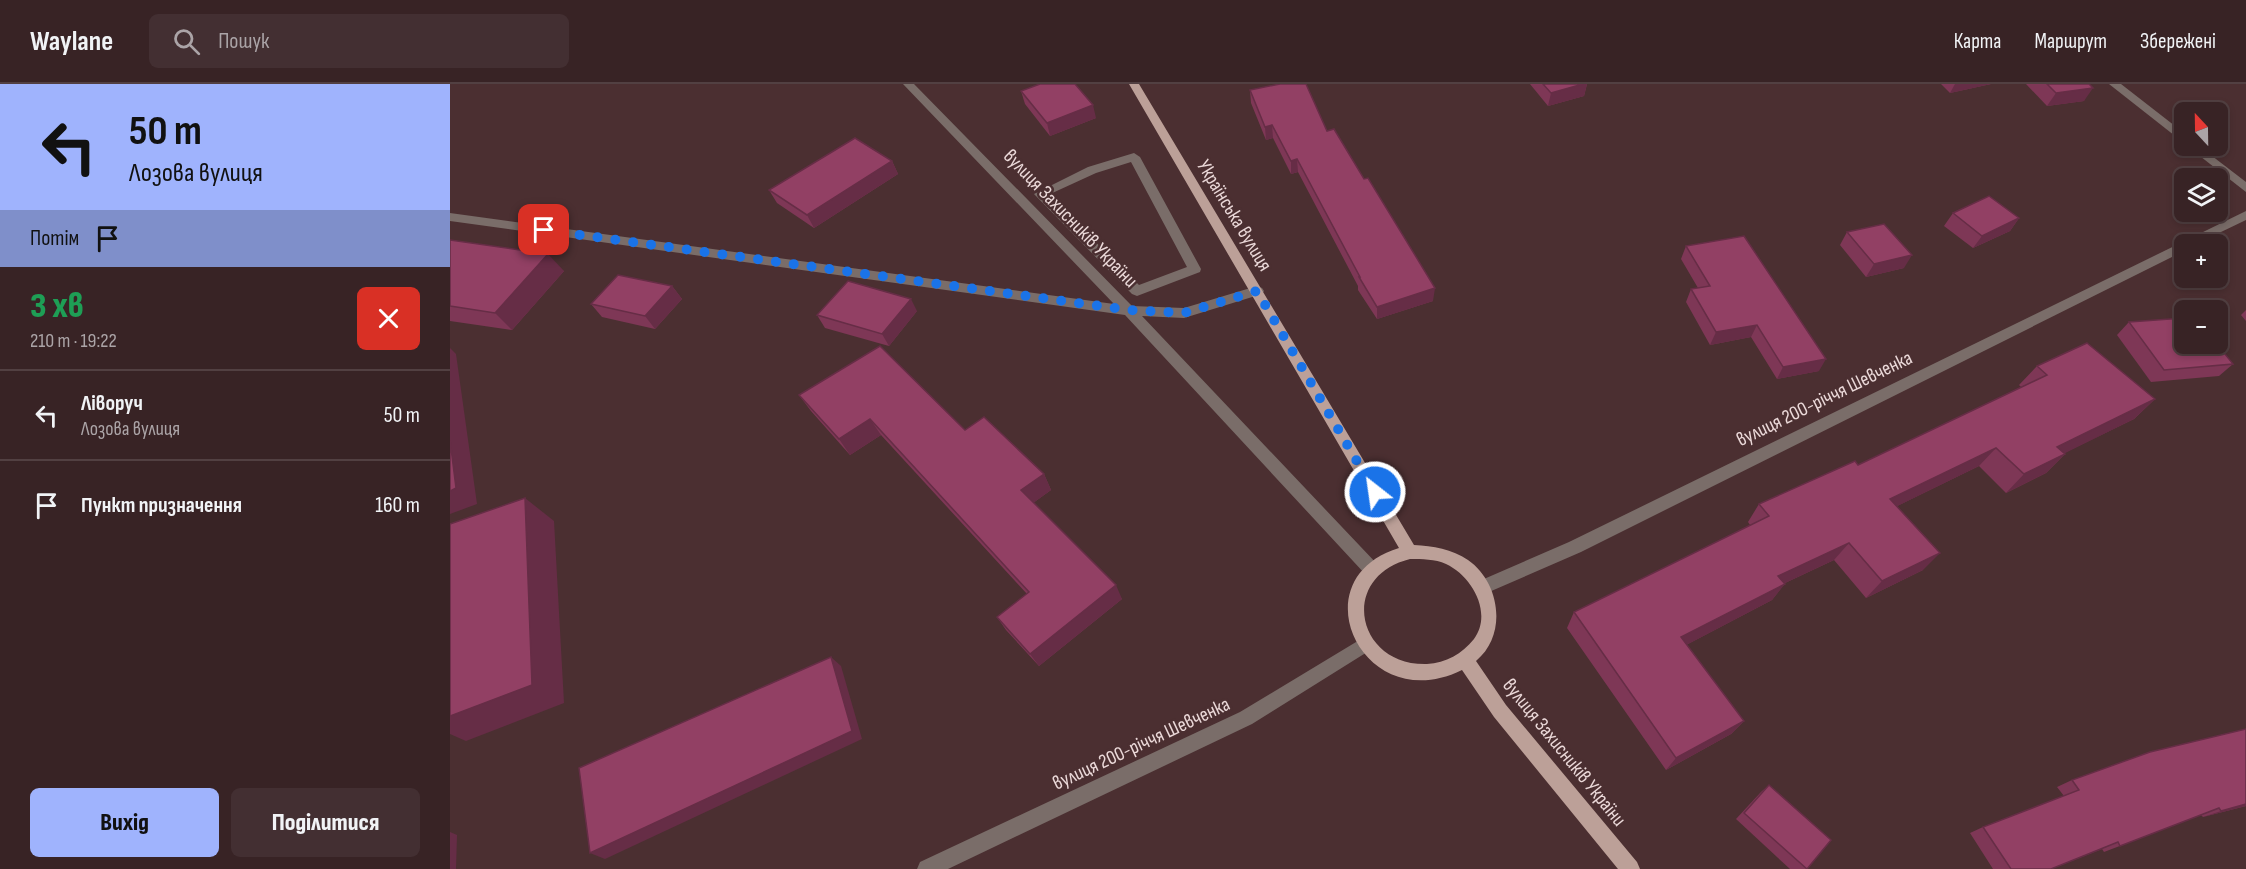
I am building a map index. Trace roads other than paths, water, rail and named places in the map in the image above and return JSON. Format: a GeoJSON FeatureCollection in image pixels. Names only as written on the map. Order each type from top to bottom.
{"type":"FeatureCollection","features":[{"type":"Feature","properties":{"kind":"main road","name":"Українська вулиця"},"geometry":{"type":"LineString","coordinates":[[1134,84],[1410,552]]}},
{"type":"Feature","properties":{"kind":"main road"},"geometry":{"type":"LineString","coordinates":[[1410,552],[1431,552],[1453,559],[1470,571],[1483,587],[1490,607],[1489,626],[1481,646],[1466,660],[1447,670],[1424,674],[1402,670],[1381,660],[1366,644],[1357,625],[1355,605],[1360,586],[1372,570],[1389,558],[1410,552]]}},
{"type":"Feature","properties":{"kind":"main road","name":"вулиця Захисників України"},"geometry":{"type":"LineString","coordinates":[[1466,660],[1500,711],[1630,869]]}},
{"type":"Feature","properties":{"kind":"street","name":"вулиця Захисників України"},"geometry":{"type":"LineString","coordinates":[[908,84],[1129,310],[1372,570]]}},
{"type":"Feature","properties":{"kind":"street"},"geometry":{"type":"LineString","coordinates":[[2114,84],[2174,131]]}},
{"type":"Feature","properties":{"kind":"street"},"geometry":{"type":"LineString","coordinates":[[2205,156],[2246,188]]}},
{"type":"Feature","properties":{"kind":"street"},"geometry":{"type":"LineString","coordinates":[[1134,157],[1195,268],[1137,291],[1040,194],[1092,170],[1134,157]]}},
{"type":"Feature","properties":{"kind":"street","name":"вулиця 200-річчя Шевченка"},"geometry":{"type":"LineString","coordinates":[[2207,234],[2246,215]]}},
{"type":"Feature","properties":{"kind":"street"},"geometry":{"type":"LineString","coordinates":[[450,217],[1129,310],[1184,313],[1257,291]]}},
{"type":"Feature","properties":{"kind":"street","name":"вулиця 200-річчя Шевченка"},"geometry":{"type":"LineString","coordinates":[[1483,587],[1575,546],[2174,250]]}},
{"type":"Feature","properties":{"kind":"street","name":"вулиця 200-річчя Шевченка"},"geometry":{"type":"LineString","coordinates":[[927,869],[1246,718],[1366,644]]}}]}
